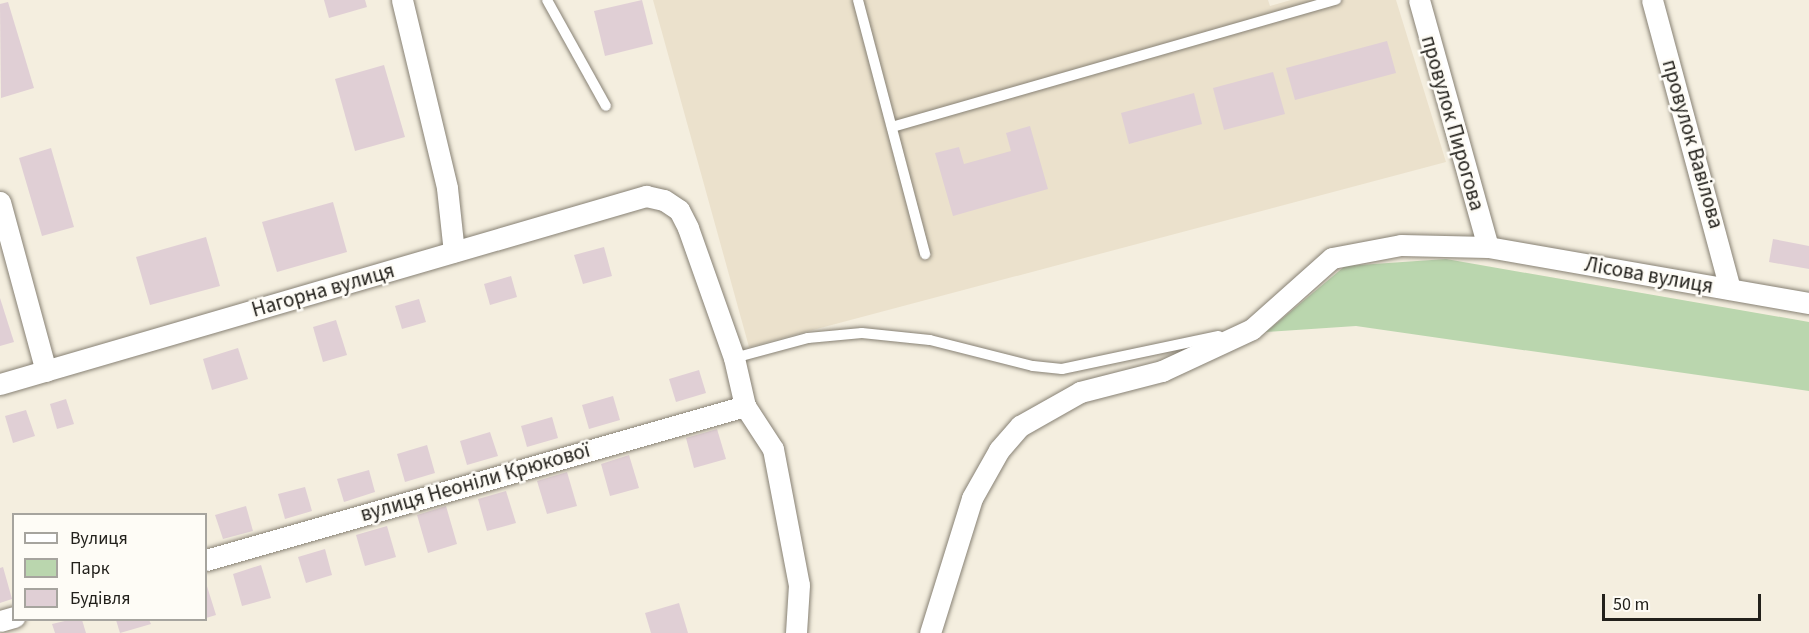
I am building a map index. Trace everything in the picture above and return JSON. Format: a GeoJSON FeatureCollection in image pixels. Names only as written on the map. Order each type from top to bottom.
{"type":"FeatureCollection","features":[{"type":"Feature","properties":{"kind":"street"},"geometry":{"type":"LineString","coordinates":[[402,0],[447,188],[454,252]]}},
{"type":"Feature","properties":{"kind":"street","name":"провулок Пирогова"},"geometry":{"type":"LineString","coordinates":[[1419,0],[1488,247]]}},
{"type":"Feature","properties":{"kind":"street","name":"провулок Вавілова"},"geometry":{"type":"LineString","coordinates":[[1652,0],[1730,289]]}},
{"type":"Feature","properties":{"kind":"street","name":"Нагорна вулиця"},"geometry":{"type":"LineString","coordinates":[[0,384],[646,196],[679,210],[734,357]]}},
{"type":"Feature","properties":{"kind":"street"},"geometry":{"type":"LineString","coordinates":[[0,202],[46,371]]}},
{"type":"Feature","properties":{"kind":"street","name":"Лісова вулиця"},"geometry":{"type":"LineString","coordinates":[[930,633],[972,498],[999,450],[1020,426],[1080,392],[1162,371],[1252,329],[1332,258],[1401,245],[1488,247],[1809,303]]}},
{"type":"Feature","properties":{"kind":"street"},"geometry":{"type":"LineString","coordinates":[[734,357],[745,406],[772,449],[799,585],[796,633]]}},
{"type":"Feature","properties":{"kind":"street","name":"вулиця Неоніли Крюкової"},"geometry":{"type":"LineString","coordinates":[[207,560],[745,406]]}},
{"type":"Feature","properties":{"kind":"lane"},"geometry":{"type":"LineString","coordinates":[[547,0],[606,106]]}},
{"type":"Feature","properties":{"kind":"lane"},"geometry":{"type":"LineString","coordinates":[[858,0],[925,254]]}},
{"type":"Feature","properties":{"kind":"lane"},"geometry":{"type":"LineString","coordinates":[[892,127],[1336,0]]}},
{"type":"Feature","properties":{"kind":"lane"},"geometry":{"type":"LineString","coordinates":[[734,357],[808,338],[862,333],[930,340],[1033,366],[1062,369],[1097,365],[1252,329]]}},
{"type":"Feature","properties":{"kind":"shaded area"},"geometry":{"type":"Polygon","coordinates":[[[653,0],[1268,0],[1270,6],[1291,0],[1396,0],[1446,162],[749,347],[653,0]]]}},
{"type":"Feature","properties":{"kind":"green space"},"geometry":{"type":"Polygon","coordinates":[[[1446,259],[1809,322],[1809,391],[1356,326],[1266,332],[1345,266],[1446,259]]]}},
{"type":"Feature","properties":{"kind":"building"},"geometry":{"type":"Polygon","coordinates":[[[324,0],[365,0],[367,7],[329,18],[324,0]]]}},
{"type":"Feature","properties":{"kind":"building"},"geometry":{"type":"Polygon","coordinates":[[[642,0],[653,44],[605,56],[594,11],[642,0]]]}},
{"type":"Feature","properties":{"kind":"building"},"geometry":{"type":"Polygon","coordinates":[[[8,2],[34,88],[1,98],[0,4],[8,2]]]}},
{"type":"Feature","properties":{"kind":"building"},"geometry":{"type":"Polygon","coordinates":[[[1387,41],[1396,73],[1295,100],[1286,68],[1387,41]]]}},
{"type":"Feature","properties":{"kind":"building"},"geometry":{"type":"Polygon","coordinates":[[[384,65],[405,137],[355,151],[335,79],[384,65]]]}},
{"type":"Feature","properties":{"kind":"building"},"geometry":{"type":"Polygon","coordinates":[[[1273,72],[1285,114],[1224,130],[1213,88],[1273,72]]]}},
{"type":"Feature","properties":{"kind":"building"},"geometry":{"type":"Polygon","coordinates":[[[1194,93],[1202,124],[1129,144],[1121,113],[1194,93]]]}},
{"type":"Feature","properties":{"kind":"building"},"geometry":{"type":"Polygon","coordinates":[[[1030,126],[1048,189],[953,216],[935,153],[959,147],[964,164],[1011,151],[1006,133],[1030,126]]]}},
{"type":"Feature","properties":{"kind":"building"},"geometry":{"type":"Polygon","coordinates":[[[51,148],[74,227],[42,236],[19,158],[51,148]]]}},
{"type":"Feature","properties":{"kind":"building"},"geometry":{"type":"Polygon","coordinates":[[[333,202],[347,252],[277,272],[262,222],[333,202]]]}},
{"type":"Feature","properties":{"kind":"building"},"geometry":{"type":"Polygon","coordinates":[[[206,237],[220,286],[150,305],[136,257],[206,237]]]}},
{"type":"Feature","properties":{"kind":"building"},"geometry":{"type":"Polygon","coordinates":[[[1773,239],[1809,246],[1809,269],[1769,262],[1773,239]]]}},
{"type":"Feature","properties":{"kind":"building"},"geometry":{"type":"Polygon","coordinates":[[[604,247],[612,276],[583,284],[574,255],[604,247]]]}},
{"type":"Feature","properties":{"kind":"building"},"geometry":{"type":"Polygon","coordinates":[[[511,276],[517,297],[490,305],[484,284],[511,276]]]}},
{"type":"Feature","properties":{"kind":"building"},"geometry":{"type":"Polygon","coordinates":[[[0,298],[14,342],[0,346],[0,298]]]}},
{"type":"Feature","properties":{"kind":"building"},"geometry":{"type":"Polygon","coordinates":[[[419,299],[426,322],[402,329],[395,306],[419,299]]]}},
{"type":"Feature","properties":{"kind":"building"},"geometry":{"type":"Polygon","coordinates":[[[336,320],[347,355],[323,362],[313,327],[336,320]]]}},
{"type":"Feature","properties":{"kind":"building"},"geometry":{"type":"Polygon","coordinates":[[[238,348],[248,379],[212,390],[203,359],[238,348]]]}},
{"type":"Feature","properties":{"kind":"building"},"geometry":{"type":"Polygon","coordinates":[[[699,370],[706,393],[676,402],[669,379],[699,370]]]}},
{"type":"Feature","properties":{"kind":"building"},"geometry":{"type":"Polygon","coordinates":[[[613,396],[620,420],[589,429],[582,405],[613,396]]]}},
{"type":"Feature","properties":{"kind":"building"},"geometry":{"type":"Polygon","coordinates":[[[66,399],[74,424],[57,429],[50,404],[66,399]]]}},
{"type":"Feature","properties":{"kind":"building"},"geometry":{"type":"Polygon","coordinates":[[[26,410],[35,436],[13,443],[5,416],[26,410]]]}},
{"type":"Feature","properties":{"kind":"building"},"geometry":{"type":"Polygon","coordinates":[[[552,417],[558,438],[527,447],[521,426],[552,417]]]}},
{"type":"Feature","properties":{"kind":"building"},"geometry":{"type":"Polygon","coordinates":[[[717,429],[726,459],[694,468],[686,438],[717,429]]]}},
{"type":"Feature","properties":{"kind":"building"},"geometry":{"type":"Polygon","coordinates":[[[490,432],[498,456],[467,465],[460,441],[490,432]]]}},
{"type":"Feature","properties":{"kind":"building"},"geometry":{"type":"Polygon","coordinates":[[[427,445],[435,473],[405,482],[397,454],[427,445]]]}},
{"type":"Feature","properties":{"kind":"building"},"geometry":{"type":"Polygon","coordinates":[[[629,455],[639,488],[610,496],[601,464],[629,455]]]}},
{"type":"Feature","properties":{"kind":"building"},"geometry":{"type":"Polygon","coordinates":[[[369,470],[375,492],[344,502],[337,479],[369,470]]]}},
{"type":"Feature","properties":{"kind":"building"},"geometry":{"type":"Polygon","coordinates":[[[567,472],[577,506],[547,514],[537,481],[567,472]]]}},
{"type":"Feature","properties":{"kind":"building"},"geometry":{"type":"Polygon","coordinates":[[[305,487],[312,511],[285,519],[278,494],[305,487]]]}},
{"type":"Feature","properties":{"kind":"building"},"geometry":{"type":"Polygon","coordinates":[[[506,491],[516,523],[487,531],[478,499],[506,491]]]}},
{"type":"Feature","properties":{"kind":"building"},"geometry":{"type":"Polygon","coordinates":[[[246,506],[253,531],[223,539],[215,515],[246,506]]]}},
{"type":"Feature","properties":{"kind":"building"},"geometry":{"type":"Polygon","coordinates":[[[446,506],[457,544],[428,553],[417,515],[446,506]]]}},
{"type":"Feature","properties":{"kind":"building"},"geometry":{"type":"Polygon","coordinates":[[[387,526],[396,557],[365,566],[356,535],[387,526]]]}},
{"type":"Feature","properties":{"kind":"building"},"geometry":{"type":"Polygon","coordinates":[[[325,549],[332,575],[306,583],[298,557],[325,549]]]}},
{"type":"Feature","properties":{"kind":"building"},"geometry":{"type":"Polygon","coordinates":[[[261,565],[271,598],[242,606],[233,574],[261,565]]]}},
{"type":"Feature","properties":{"kind":"building"},"geometry":{"type":"Polygon","coordinates":[[[3,567],[12,599],[0,603],[0,568],[3,567]]]}},
{"type":"Feature","properties":{"kind":"building"},"geometry":{"type":"Polygon","coordinates":[[[207,586],[216,615],[207,618],[207,586]]]}},
{"type":"Feature","properties":{"kind":"building"},"geometry":{"type":"Polygon","coordinates":[[[679,603],[688,633],[651,633],[645,613],[679,603]]]}},
{"type":"Feature","properties":{"kind":"building"},"geometry":{"type":"Polygon","coordinates":[[[82,621],[86,633],[55,633],[52,624],[82,621]]]}},
{"type":"Feature","properties":{"kind":"building"},"geometry":{"type":"Polygon","coordinates":[[[116,621],[150,621],[151,624],[120,633],[116,621]]]}}]}
